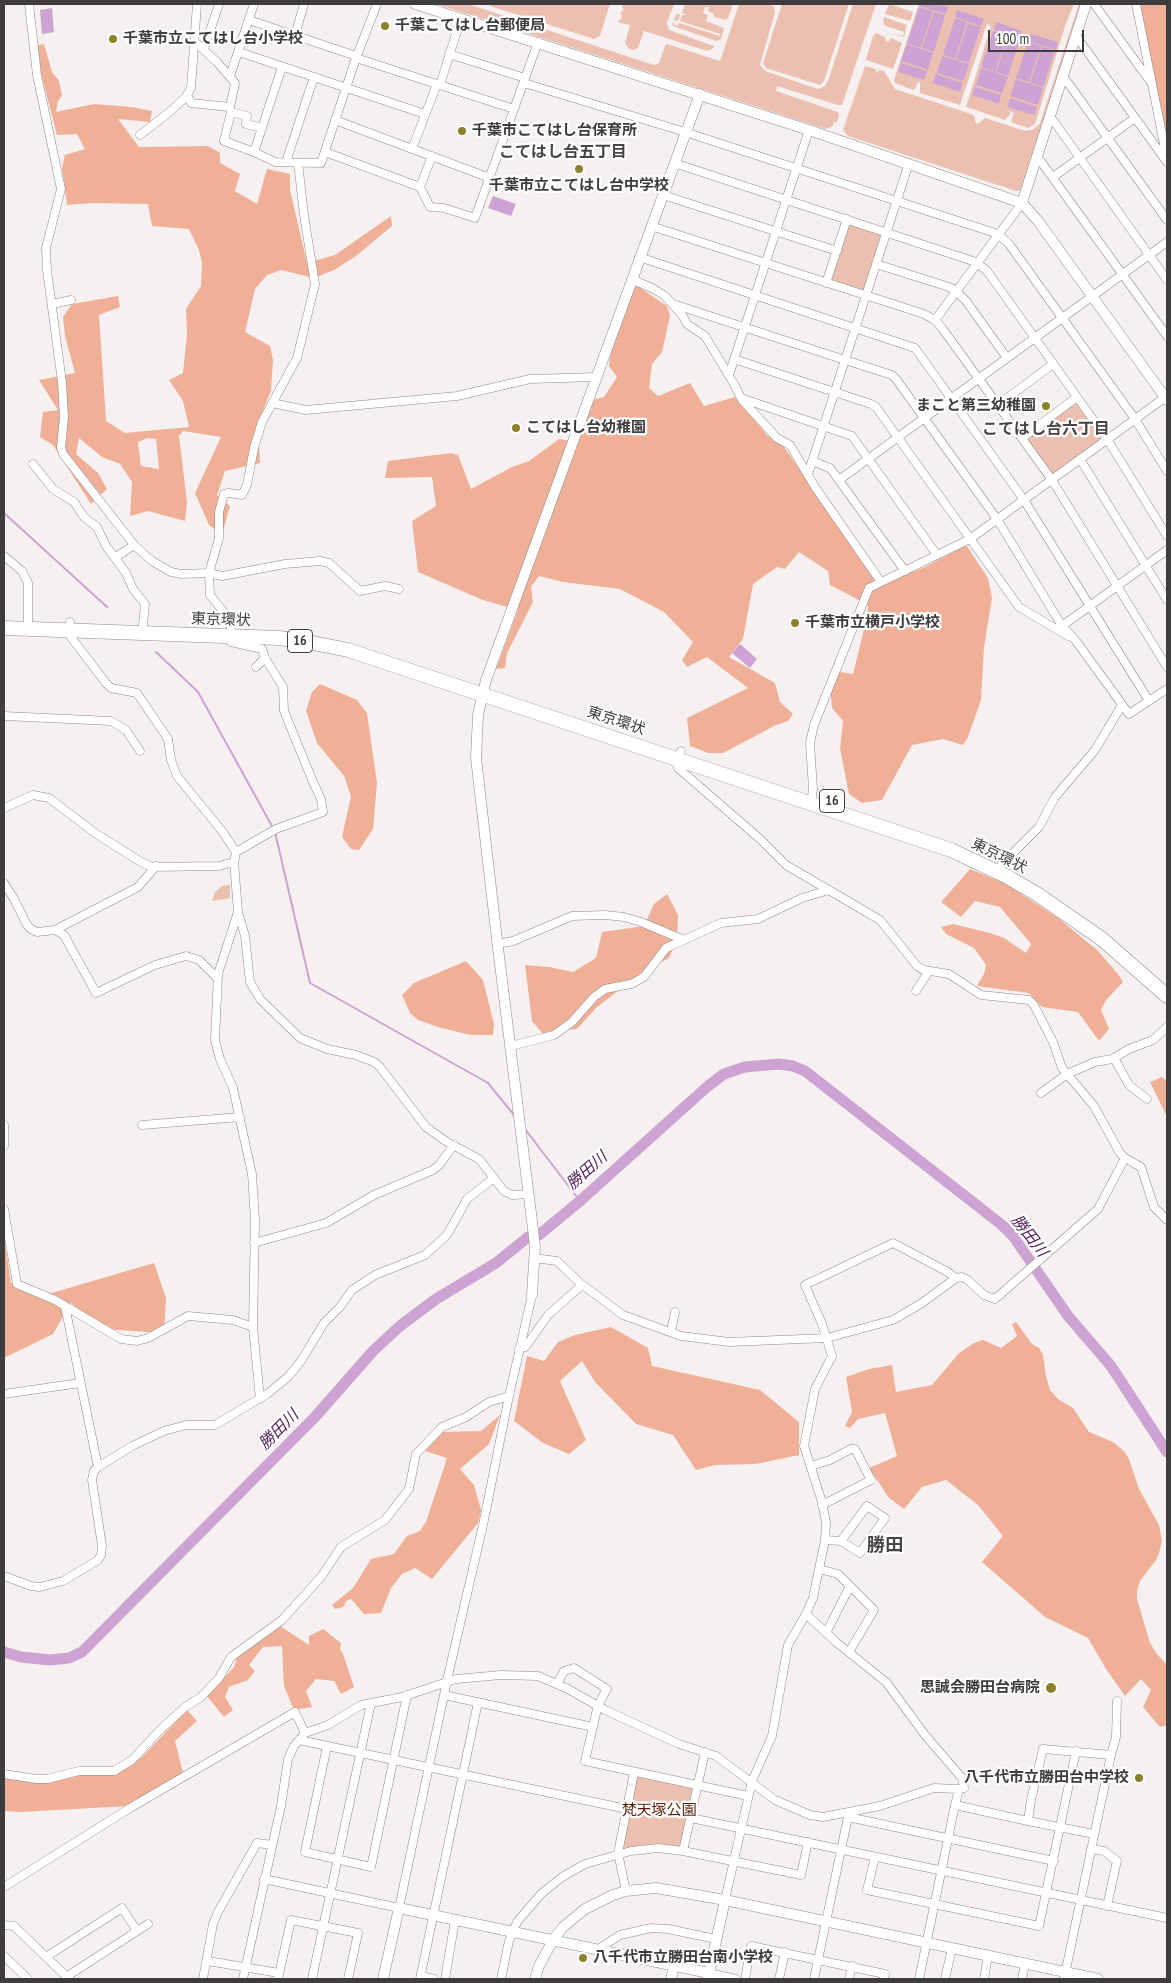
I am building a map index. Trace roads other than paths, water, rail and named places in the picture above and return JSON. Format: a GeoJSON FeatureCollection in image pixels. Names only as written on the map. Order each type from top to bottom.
{"type":"FeatureCollection","features":[{"type":"Feature","properties":{"kind":"highway","name":"東京環状"},"geometry":{"type":"LineString","coordinates":[[4,620],[70,626],[231,632]]}},
{"type":"Feature","properties":{"kind":"highway","name":"東京環状"},"geometry":{"type":"LineString","coordinates":[[4,628],[144,625],[231,632],[308,642],[348,650],[483,690],[812,799],[955,843],[1001,865],[1068,904],[1106,932],[1167,986]]}},
{"type":"Feature","properties":{"kind":"highway","name":"東京環状"},"geometry":{"type":"LineString","coordinates":[[812,799],[951,850],[1006,876],[1082,924],[1167,996]]}},
{"type":"Feature","properties":{"kind":"street"},"geometry":{"type":"LineString","coordinates":[[29,4],[37,75],[61,189],[46,248],[62,382],[64,417],[61,447],[63,454],[134,545],[152,561],[171,572],[181,574],[209,573],[222,576],[285,564],[320,561],[329,563],[360,591],[386,586],[399,589]]}},
{"type":"Feature","properties":{"kind":"street"},"geometry":{"type":"LineString","coordinates":[[140,135],[167,114],[187,95],[191,88],[197,4]]}},
{"type":"Feature","properties":{"kind":"street"},"geometry":{"type":"LineString","coordinates":[[204,49],[219,4]]}},
{"type":"Feature","properties":{"kind":"street"},"geometry":{"type":"LineString","coordinates":[[230,76],[254,4]]}},
{"type":"Feature","properties":{"kind":"street"},"geometry":{"type":"LineString","coordinates":[[295,35],[304,4]]}},
{"type":"Feature","properties":{"kind":"street"},"geometry":{"type":"LineString","coordinates":[[195,42],[204,49],[235,83],[224,141],[275,162],[321,163],[356,57],[377,4]]}},
{"type":"Feature","properties":{"kind":"street"},"geometry":{"type":"LineString","coordinates":[[415,4],[700,94],[1022,202],[1038,221],[1167,398],[1135,419],[970,539],[868,588],[814,725],[810,743],[812,799]]}},
{"type":"Feature","properties":{"kind":"street"},"geometry":{"type":"LineString","coordinates":[[934,320],[1022,202],[1086,4]]}},
{"type":"Feature","properties":{"kind":"street"},"geometry":{"type":"LineString","coordinates":[[1094,4],[1153,84]]}},
{"type":"Feature","properties":{"kind":"street"},"geometry":{"type":"LineString","coordinates":[[1136,4],[1167,161]]}},
{"type":"Feature","properties":{"kind":"street"},"geometry":{"type":"LineString","coordinates":[[412,148],[438,84],[461,18]]}},
{"type":"Feature","properties":{"kind":"street"},"geometry":{"type":"LineString","coordinates":[[249,20],[514,109]]}},
{"type":"Feature","properties":{"kind":"street"},"geometry":{"type":"LineString","coordinates":[[1076,36],[1167,161]]}},
{"type":"Feature","properties":{"kind":"street"},"geometry":{"type":"LineString","coordinates":[[325,152],[420,187],[430,207],[444,208],[475,218],[538,42]]}},
{"type":"Feature","properties":{"kind":"street"},"geometry":{"type":"LineString","coordinates":[[239,52],[425,114]]}},
{"type":"Feature","properties":{"kind":"street"},"geometry":{"type":"LineString","coordinates":[[449,54],[525,81],[998,234],[1009,244],[1135,419],[1167,471]]}},
{"type":"Feature","properties":{"kind":"street"},"geometry":{"type":"LineString","coordinates":[[254,152],[282,67]]}},
{"type":"Feature","properties":{"kind":"street"},"geometry":{"type":"LineString","coordinates":[[1063,76],[1167,220]]}},
{"type":"Feature","properties":{"kind":"street"},"geometry":{"type":"LineString","coordinates":[[286,162],[314,78]]}},
{"type":"Feature","properties":{"kind":"street"},"geometry":{"type":"LineString","coordinates":[[383,1979],[532,1295],[534,1257],[531,1206],[497,944],[476,758],[478,715],[483,690],[631,279],[700,94]]}},
{"type":"Feature","properties":{"kind":"street"},"geometry":{"type":"LineString","coordinates":[[187,95],[191,104],[230,110],[248,116],[246,124],[262,128]]}},
{"type":"Feature","properties":{"kind":"street"},"geometry":{"type":"LineString","coordinates":[[1050,116],[1167,280]]}},
{"type":"Feature","properties":{"kind":"street"},"geometry":{"type":"LineString","coordinates":[[1053,177],[1135,118]]}},
{"type":"Feature","properties":{"kind":"street"},"geometry":{"type":"LineString","coordinates":[[335,120],[490,178]]}},
{"type":"Feature","properties":{"kind":"street"},"geometry":{"type":"LineString","coordinates":[[729,375],[809,130]]}},
{"type":"Feature","properties":{"kind":"street"},"geometry":{"type":"LineString","coordinates":[[420,187],[432,156]]}},
{"type":"Feature","properties":{"kind":"street"},"geometry":{"type":"LineString","coordinates":[[1037,156],[1167,336]]}},
{"type":"Feature","properties":{"kind":"street"},"geometry":{"type":"LineString","coordinates":[[236,852],[274,830],[323,812],[322,798],[291,731],[283,705],[283,687],[262,650],[231,642],[231,621],[210,595],[209,573],[220,538],[220,512],[224,494],[242,495],[248,479],[254,448],[262,422],[297,358],[315,284],[298,163]]}},
{"type":"Feature","properties":{"kind":"street"},"geometry":{"type":"LineString","coordinates":[[674,163],[976,262],[987,271],[1108,439],[1167,536]]}},
{"type":"Feature","properties":{"kind":"street"},"geometry":{"type":"LineString","coordinates":[[808,474],[909,163]]}},
{"type":"Feature","properties":{"kind":"street"},"geometry":{"type":"LineString","coordinates":[[663,195],[837,251]]}},
{"type":"Feature","properties":{"kind":"street"},"geometry":{"type":"LineString","coordinates":[[826,283],[848,219]]}},
{"type":"Feature","properties":{"kind":"street"},"geometry":{"type":"LineString","coordinates":[[651,226],[924,314],[934,320],[979,378],[1052,480],[1167,667]]}},
{"type":"Feature","properties":{"kind":"street"},"geometry":{"type":"LineString","coordinates":[[839,480],[1167,242]]}},
{"type":"Feature","properties":{"kind":"street"},"geometry":{"type":"LineString","coordinates":[[639,258],[915,348],[1024,500],[1149,701]]}},
{"type":"Feature","properties":{"kind":"street"},"geometry":{"type":"LineString","coordinates":[[876,264],[956,291],[966,301],[1007,358]]}},
{"type":"Feature","properties":{"kind":"street"},"geometry":{"type":"LineString","coordinates":[[631,279],[654,289],[673,304],[687,324],[704,336],[729,375],[740,398],[777,438],[790,444],[881,582]]}},
{"type":"Feature","properties":{"kind":"street"},"geometry":{"type":"LineString","coordinates":[[52,304],[71,300]]}},
{"type":"Feature","properties":{"kind":"street"},"geometry":{"type":"LineString","coordinates":[[673,304],[892,375],[997,519],[1062,626],[1076,641],[1129,714],[1167,689]]}},
{"type":"Feature","properties":{"kind":"street"},"geometry":{"type":"LineString","coordinates":[[734,359],[876,407],[1019,607],[1076,641]]}},
{"type":"Feature","properties":{"kind":"street"},"geometry":{"type":"LineString","coordinates":[[998,405],[1053,364]]}},
{"type":"Feature","properties":{"kind":"street"},"geometry":{"type":"LineString","coordinates":[[272,403],[294,409],[316,409],[456,396],[530,379],[596,377]]}},
{"type":"Feature","properties":{"kind":"street"},"geometry":{"type":"LineString","coordinates":[[1022,438],[1077,397]]}},
{"type":"Feature","properties":{"kind":"street"},"geometry":{"type":"LineString","coordinates":[[740,398],[852,436],[938,555]]}},
{"type":"Feature","properties":{"kind":"street"},"geometry":{"type":"LineString","coordinates":[[1080,459],[1167,600]]}},
{"type":"Feature","properties":{"kind":"street"},"geometry":{"type":"LineString","coordinates":[[812,461],[830,468],[905,570]]}},
{"type":"Feature","properties":{"kind":"street"},"geometry":{"type":"LineString","coordinates":[[33,464],[53,489],[76,504],[84,517],[97,527],[106,546],[116,557],[133,589],[145,604],[144,625]]}},
{"type":"Feature","properties":{"kind":"street"},"geometry":{"type":"LineString","coordinates":[[116,557],[134,545]]}},
{"type":"Feature","properties":{"kind":"street"},"geometry":{"type":"LineString","coordinates":[[1062,626],[1167,550]]}},
{"type":"Feature","properties":{"kind":"street"},"geometry":{"type":"LineString","coordinates":[[4,556],[22,571],[28,583],[28,621]]}},
{"type":"Feature","properties":{"kind":"street"},"geometry":{"type":"LineString","coordinates":[[70,626],[70,636],[106,683],[111,688],[137,693],[168,739],[171,760],[177,776],[222,831],[236,852],[234,862],[238,912],[245,936],[250,982],[260,999],[300,1038],[327,1049],[356,1055],[374,1062],[380,1067],[426,1127],[479,1158],[504,1191],[512,1195],[529,1194]]}},
{"type":"Feature","properties":{"kind":"street"},"geometry":{"type":"LineString","coordinates":[[256,667],[265,658]]}},
{"type":"Feature","properties":{"kind":"street"},"geometry":{"type":"LineString","coordinates":[[273,706],[283,705]]}},
{"type":"Feature","properties":{"kind":"street"},"geometry":{"type":"LineString","coordinates":[[1001,865],[1038,827],[1055,797],[1094,750],[1122,705]]}},
{"type":"Feature","properties":{"kind":"street"},"geometry":{"type":"LineString","coordinates":[[4,716],[111,721],[126,730],[140,751]]}},
{"type":"Feature","properties":{"kind":"street"},"geometry":{"type":"LineString","coordinates":[[680,755],[678,768],[760,839],[786,865],[880,920],[917,966],[948,974],[981,995],[1029,1000],[1034,1005],[1049,1033],[1059,1062],[1094,1106],[1120,1153],[1141,1167],[1154,1207],[1167,1220]]}},
{"type":"Feature","properties":{"kind":"street"},"geometry":{"type":"LineString","coordinates":[[4,808],[34,795],[48,798],[103,839],[141,862],[156,866],[219,866],[234,862]]}},
{"type":"Feature","properties":{"kind":"street"},"geometry":{"type":"LineString","coordinates":[[4,883],[31,929],[37,932],[55,930],[138,887],[156,866]]}},
{"type":"Feature","properties":{"kind":"street"},"geometry":{"type":"LineString","coordinates":[[511,1046],[554,1035],[572,1022],[594,997],[605,989],[631,984],[644,977],[650,972],[656,960],[666,948],[721,923],[758,920],[802,898],[829,890]]}},
{"type":"Feature","properties":{"kind":"street"},"geometry":{"type":"LineString","coordinates":[[238,912],[217,978],[215,1040],[218,1053],[233,1088],[252,1174],[254,1197],[253,1327],[260,1399]]}},
{"type":"Feature","properties":{"kind":"street"},"geometry":{"type":"LineString","coordinates":[[497,944],[513,942],[572,916],[605,915],[641,922],[684,940]]}},
{"type":"Feature","properties":{"kind":"street"},"geometry":{"type":"LineString","coordinates":[[55,930],[64,935],[96,993],[155,965],[186,956],[199,960],[217,978]]}},
{"type":"Feature","properties":{"kind":"street"},"geometry":{"type":"LineString","coordinates":[[916,991],[929,970]]}},
{"type":"Feature","properties":{"kind":"street"},"geometry":{"type":"LineString","coordinates":[[1041,1093],[1067,1074],[1095,1062],[1114,1058],[1129,1048],[1153,1040],[1167,1027]]}},
{"type":"Feature","properties":{"kind":"street"},"geometry":{"type":"LineString","coordinates":[[1114,1058],[1129,1085],[1147,1099]]}},
{"type":"Feature","properties":{"kind":"street"},"geometry":{"type":"LineString","coordinates":[[142,1125],[240,1117]]}},
{"type":"Feature","properties":{"kind":"street"},"geometry":{"type":"LineString","coordinates":[[4,1125],[4,1146]]}},
{"type":"Feature","properties":{"kind":"street"},"geometry":{"type":"LineString","coordinates":[[254,1243],[326,1222],[374,1195],[433,1170],[454,1145]]}},
{"type":"Feature","properties":{"kind":"street"},"geometry":{"type":"LineString","coordinates":[[534,1257],[557,1261],[582,1285],[623,1315],[681,1336],[729,1342],[827,1338],[893,1320],[922,1303],[956,1278],[962,1277],[968,1280],[984,1295],[995,1299],[1098,1209],[1125,1158]]}},
{"type":"Feature","properties":{"kind":"street"},"geometry":{"type":"LineString","coordinates":[[4,1576],[31,1586],[40,1587],[63,1581],[98,1560],[101,1555],[102,1546],[92,1480],[94,1471],[98,1467],[132,1446],[164,1431],[186,1426],[215,1425],[260,1399],[288,1377],[311,1347],[324,1323],[340,1307],[352,1290],[375,1275],[425,1255],[447,1235],[467,1199],[494,1178]]}},
{"type":"Feature","properties":{"kind":"street"},"geometry":{"type":"LineString","coordinates":[[4,1209],[17,1284],[55,1300],[121,1339],[137,1341],[148,1338],[188,1316],[233,1320],[253,1327]]}},
{"type":"Feature","properties":{"kind":"street"},"geometry":{"type":"LineString","coordinates":[[708,1976],[752,1781],[772,1736],[788,1644],[813,1598],[825,1540],[826,1522],[804,1446],[815,1389],[832,1356],[827,1338],[805,1285],[893,1243],[956,1278]]}},
{"type":"Feature","properties":{"kind":"street"},"geometry":{"type":"LineString","coordinates":[[519,1349],[525,1347],[548,1315],[582,1285]]}},
{"type":"Feature","properties":{"kind":"street"},"geometry":{"type":"LineString","coordinates":[[65,1306],[98,1467]]}},
{"type":"Feature","properties":{"kind":"street"},"geometry":{"type":"LineString","coordinates":[[670,1331],[675,1312]]}},
{"type":"Feature","properties":{"kind":"street"},"geometry":{"type":"LineString","coordinates":[[4,1394],[80,1383]]}},
{"type":"Feature","properties":{"kind":"street"},"geometry":{"type":"LineString","coordinates":[[4,1774],[47,1779],[78,1771],[114,1770],[132,1760],[185,1707],[201,1697],[219,1678],[231,1657],[282,1620],[321,1577],[341,1547],[385,1520],[409,1489],[416,1454],[442,1427],[466,1417],[489,1402],[509,1396]]}},
{"type":"Feature","properties":{"kind":"street"},"geometry":{"type":"LineString","coordinates":[[811,1466],[830,1460],[851,1448],[855,1450],[872,1480],[822,1505]]}},
{"type":"Feature","properties":{"kind":"street"},"geometry":{"type":"LineString","coordinates":[[825,1540],[841,1541],[860,1553],[885,1518],[867,1506],[841,1541]]}},
{"type":"Feature","properties":{"kind":"street"},"geometry":{"type":"LineString","coordinates":[[819,1569],[838,1574],[874,1610],[849,1652]]}},
{"type":"Feature","properties":{"kind":"street"},"geometry":{"type":"LineString","coordinates":[[826,1633],[850,1586]]}},
{"type":"Feature","properties":{"kind":"street"},"geometry":{"type":"LineString","coordinates":[[243,1979],[272,1845],[288,1759],[294,1746],[306,1733],[328,1725],[361,1705],[407,1695],[447,1681],[479,1677],[538,1676],[679,1744],[716,1756],[775,1800],[810,1815],[823,1817],[848,1814],[880,1806],[926,1789],[964,1788],[962,1778],[925,1735],[886,1682],[826,1633],[806,1614]]}},
{"type":"Feature","properties":{"kind":"street"},"geometry":{"type":"LineString","coordinates":[[558,1684],[564,1671],[574,1668],[607,1689],[598,1705],[585,1761],[748,1796]]}},
{"type":"Feature","properties":{"kind":"street"},"geometry":{"type":"LineString","coordinates":[[328,1746],[305,1852],[371,1867],[407,1695]]}},
{"type":"Feature","properties":{"kind":"street"},"geometry":{"type":"LineString","coordinates":[[444,1695],[593,1727]]}},
{"type":"Feature","properties":{"kind":"street"},"geometry":{"type":"LineString","coordinates":[[1065,1976],[1116,1737],[1118,1701]]}},
{"type":"Feature","properties":{"kind":"street"},"geometry":{"type":"LineString","coordinates":[[434,1979],[420,1978],[478,1702]]}},
{"type":"Feature","properties":{"kind":"street"},"geometry":{"type":"LineString","coordinates":[[312,1979],[332,1894],[371,1703]]}},
{"type":"Feature","properties":{"kind":"street"},"geometry":{"type":"LineString","coordinates":[[4,1887],[138,1804],[295,1712],[306,1733]]}},
{"type":"Feature","properties":{"kind":"street"},"geometry":{"type":"LineString","coordinates":[[299,1740],[627,1809]]}},
{"type":"Feature","properties":{"kind":"street"},"geometry":{"type":"LineString","coordinates":[[1028,1821],[1043,1748],[1111,1755]]}},
{"type":"Feature","properties":{"kind":"street"},"geometry":{"type":"LineString","coordinates":[[875,1857],[867,1890],[1040,1926],[1076,1751]]}},
{"type":"Feature","properties":{"kind":"street"},"geometry":{"type":"LineString","coordinates":[[684,1852],[705,1752]]}},
{"type":"Feature","properties":{"kind":"street"},"geometry":{"type":"LineString","coordinates":[[626,1891],[618,1854],[634,1773]]}},
{"type":"Feature","properties":{"kind":"street"},"geometry":{"type":"LineString","coordinates":[[919,1979],[959,1789]]}},
{"type":"Feature","properties":{"kind":"street"},"geometry":{"type":"LineString","coordinates":[[955,1805],[1094,1834]]}},
{"type":"Feature","properties":{"kind":"street"},"geometry":{"type":"LineString","coordinates":[[848,1814],[1054,1861]]}},
{"type":"Feature","properties":{"kind":"street"},"geometry":{"type":"LineString","coordinates":[[814,1979],[848,1814]]}},
{"type":"Feature","properties":{"kind":"street"},"geometry":{"type":"LineString","coordinates":[[691,1818],[1167,1918]]}},
{"type":"Feature","properties":{"kind":"street"},"geometry":{"type":"LineString","coordinates":[[501,1979],[512,1932],[536,1900],[562,1876],[585,1864],[618,1854],[644,1849],[684,1852],[801,1875],[808,1842]]}},
{"type":"Feature","properties":{"kind":"street"},"geometry":{"type":"LineString","coordinates":[[203,1979],[208,1960],[213,1924],[237,1876],[257,1843],[272,1845]]}},
{"type":"Feature","properties":{"kind":"street"},"geometry":{"type":"LineString","coordinates":[[1091,1849],[1104,1851],[1117,1861],[1107,1906]]}},
{"type":"Feature","properties":{"kind":"street"},"geometry":{"type":"LineString","coordinates":[[264,1879],[674,1966],[708,1976],[736,1979]]}},
{"type":"Feature","properties":{"kind":"street"},"geometry":{"type":"LineString","coordinates":[[535,1979],[539,1966],[552,1940],[563,1927],[585,1909],[601,1900],[626,1891],[666,1888],[926,1942],[1025,1964],[1065,1976],[1098,1979]]}},
{"type":"Feature","properties":{"kind":"street"},"geometry":{"type":"LineString","coordinates":[[46,1957],[122,1908],[138,1930]]}},
{"type":"Feature","properties":{"kind":"street"},"geometry":{"type":"LineString","coordinates":[[208,1960],[279,1976],[291,1920],[358,1933],[348,1979]]}},
{"type":"Feature","properties":{"kind":"street"},"geometry":{"type":"LineString","coordinates":[[445,1979],[455,1920]]}},
{"type":"Feature","properties":{"kind":"street"},"geometry":{"type":"LineString","coordinates":[[5,1923],[14,1926],[67,1978],[148,1924]]}},
{"type":"Feature","properties":{"kind":"street"},"geometry":{"type":"LineString","coordinates":[[597,1950],[620,1935],[644,1928],[668,1929],[716,1939]]}},
{"type":"Feature","properties":{"kind":"street"},"geometry":{"type":"LineString","coordinates":[[745,1979],[751,1946],[885,1974],[884,1979]]}},
{"type":"Feature","properties":{"kind":"street"},"geometry":{"type":"LineString","coordinates":[[945,1979],[952,1948]]}},
{"type":"Feature","properties":{"kind":"street"},"geometry":{"type":"LineString","coordinates":[[779,1979],[785,1952]]}},
{"type":"Feature","properties":{"kind":"street"},"geometry":{"type":"LineString","coordinates":[[4,1956],[28,1979]]}},
{"type":"Feature","properties":{"kind":"street"},"geometry":{"type":"LineString","coordinates":[[984,1979],[988,1956]]}},
{"type":"Feature","properties":{"kind":"street"},"geometry":{"type":"LineString","coordinates":[[1022,1979],[1025,1964]]}},
{"type":"Feature","properties":{"kind":"street"},"geometry":{"type":"LineString","coordinates":[[671,1979],[674,1966]]}},
{"type":"Feature","properties":{"kind":"street"},"geometry":{"type":"LineString","coordinates":[[849,1979],[852,1966]]}},
{"type":"Feature","properties":{"kind":"waterway"},"geometry":{"type":"LineString","coordinates":[[4,513],[107,607]]}},
{"type":"Feature","properties":{"kind":"waterway"},"geometry":{"type":"LineString","coordinates":[[156,652],[198,692],[273,828]]}},
{"type":"Feature","properties":{"kind":"waterway"},"geometry":{"type":"LineString","coordinates":[[275,832],[310,983],[488,1083],[514,1115]]}},
{"type":"Feature","properties":{"kind":"waterway","name":"勝田川"},"geometry":{"type":"LineString","coordinates":[[4,1652],[21,1657],[50,1660],[69,1658],[82,1652],[315,1417],[373,1351],[400,1326],[436,1299],[496,1263],[528,1237],[539,1235],[580,1201],[708,1086],[724,1074],[745,1067],[779,1064],[793,1066],[805,1071],[1002,1225],[1013,1236],[1068,1316],[1111,1366],[1167,1452]]}},
{"type":"Feature","properties":{"kind":"waterway"},"geometry":{"type":"LineString","coordinates":[[525,1129],[580,1201]]}},
{"type":"Feature","properties":{"kind":"place","name":"千葉こてはし台郵便局"},"geometry":{"type":"Point","coordinates":[385,26]}},
{"type":"Feature","properties":{"kind":"place","name":"千葉市立こてはし台小学校"},"geometry":{"type":"Point","coordinates":[113,39]}},
{"type":"Feature","properties":{"kind":"place","name":"千葉市こてはし台保育所"},"geometry":{"type":"Point","coordinates":[462,131]}},
{"type":"Feature","properties":{"kind":"place","name":"千葉市立こてはし台中学校"},"geometry":{"type":"Point","coordinates":[579,169]}},
{"type":"Feature","properties":{"kind":"place","name":"まこと第三幼稚園"},"geometry":{"type":"Point","coordinates":[1046,406]}},
{"type":"Feature","properties":{"kind":"place","name":"こてはし台幼稚園"},"geometry":{"type":"Point","coordinates":[516,428]}},
{"type":"Feature","properties":{"kind":"place","name":"千葉市立横戸小学校"},"geometry":{"type":"Point","coordinates":[795,623]}},
{"type":"Feature","properties":{"kind":"place","name":"思誠会勝田台病院"},"geometry":{"type":"Point","coordinates":[1051,1688]}},
{"type":"Feature","properties":{"kind":"place","name":"八千代市立勝田台中学校"},"geometry":{"type":"Point","coordinates":[1139,1778]}},
{"type":"Feature","properties":{"kind":"place","name":"八千代市立勝田台南小学校"},"geometry":{"type":"Point","coordinates":[583,1958]}},
{"type":"Feature","properties":{"kind":"district","name":"こてはし台五丁目"},"geometry":{"type":"Point","coordinates":[563,152]}},
{"type":"Feature","properties":{"kind":"district","name":"こてはし台六丁目"},"geometry":{"type":"Point","coordinates":[1046,429]}},
{"type":"Feature","properties":{"kind":"district","name":"勝田"},"geometry":{"type":"Point","coordinates":[885,1546]}},
{"type":"Feature","properties":{"kind":"park label","name":"梵天塚公園"},"geometry":{"type":"Point","coordinates":[659,1811]}}]}
